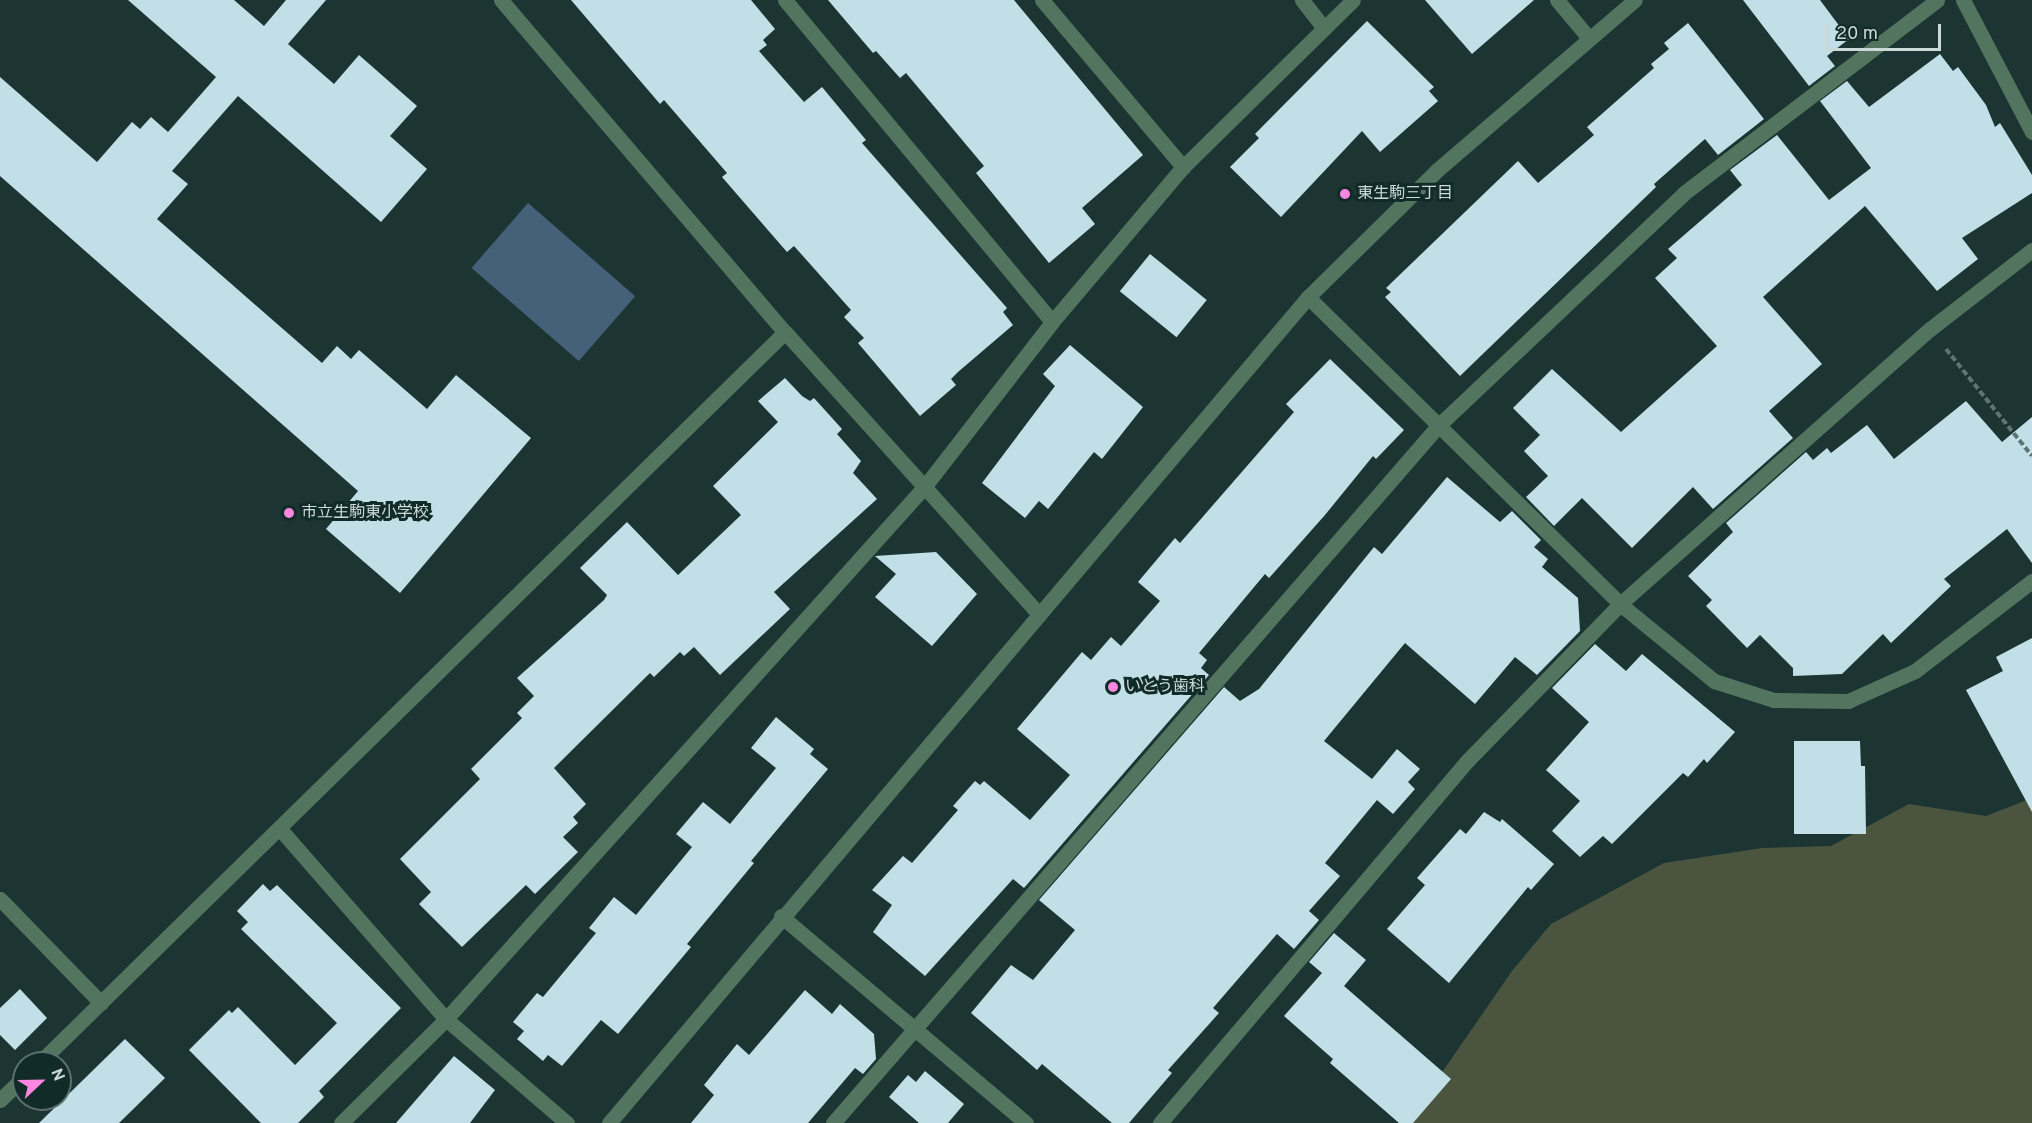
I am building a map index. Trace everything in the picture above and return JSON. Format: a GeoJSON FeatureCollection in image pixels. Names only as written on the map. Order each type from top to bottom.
{"type":"FeatureCollection","features":[{"type":"Feature","properties":{"kind":"street"},"geometry":{"type":"LineString","coordinates":[[501,0],[785,332],[1039,614]]}},
{"type":"Feature","properties":{"kind":"street"},"geometry":{"type":"LineString","coordinates":[[785,0],[1052,322]]}},
{"type":"Feature","properties":{"kind":"street"},"geometry":{"type":"LineString","coordinates":[[1042,0],[1183,167]]}},
{"type":"Feature","properties":{"kind":"street"},"geometry":{"type":"LineString","coordinates":[[1302,0],[1324,27]]}},
{"type":"Feature","properties":{"kind":"street"},"geometry":{"type":"LineString","coordinates":[[341,1123],[446,1019],[925,486],[1052,322],[1183,167],[1353,0]]}},
{"type":"Feature","properties":{"kind":"street"},"geometry":{"type":"LineString","coordinates":[[1557,0],[1588,37]]}},
{"type":"Feature","properties":{"kind":"street"},"geometry":{"type":"LineString","coordinates":[[609,1123],[781,916],[1308,297],[1436,171],[1588,37],[1635,0]]}},
{"type":"Feature","properties":{"kind":"street"},"geometry":{"type":"LineString","coordinates":[[832,1123],[1439,424],[1684,193],[1937,0]]}},
{"type":"Feature","properties":{"kind":"street"},"geometry":{"type":"LineString","coordinates":[[1963,0],[2032,132]]}},
{"type":"Feature","properties":{"kind":"street"},"geometry":{"type":"LineString","coordinates":[[1160,1123],[1467,761],[1620,604],[1930,329],[2032,250]]}},
{"type":"Feature","properties":{"kind":"street"},"geometry":{"type":"LineString","coordinates":[[1308,297],[1620,604],[1714,681],[1774,700],[1848,701],[1916,671],[2032,581]]}},
{"type":"Feature","properties":{"kind":"street"},"geometry":{"type":"LineString","coordinates":[[51,1051],[785,332]]}},
{"type":"Feature","properties":{"kind":"street"},"geometry":{"type":"LineString","coordinates":[[280,829],[446,1019],[567,1123]]}},
{"type":"Feature","properties":{"kind":"street"},"geometry":{"type":"LineString","coordinates":[[0,899],[101,1003]]}},
{"type":"Feature","properties":{"kind":"street"},"geometry":{"type":"LineString","coordinates":[[781,916],[1026,1123]]}},
{"type":"Feature","properties":{"kind":"street"},"geometry":{"type":"LineString","coordinates":[[0,1100],[12,1088]]}},
{"type":"Feature","properties":{"kind":"path"},"geometry":{"type":"LineString","coordinates":[[1930,329],[2032,456]]}},
{"type":"Feature","properties":{"kind":"green space"},"geometry":{"type":"Polygon","coordinates":[[[2032,798],[2032,1123],[1407,1123],[1512,971],[1551,924],[1664,863],[1762,848],[1831,846],[1909,804],[1986,816],[2032,798]]]}},
{"type":"Feature","properties":{"kind":"water"},"geometry":{"type":"Polygon","coordinates":[[[528,203],[635,296],[579,361],[472,268],[528,203]]]}},
{"type":"Feature","properties":{"kind":"building"},"geometry":{"type":"Polygon","coordinates":[[[128,0],[234,0],[264,26],[286,0],[326,0],[288,44],[334,84],[359,55],[417,106],[390,136],[427,169],[381,222],[238,96],[172,171],[188,184],[157,219],[322,363],[337,346],[351,359],[359,350],[427,409],[456,375],[531,438],[400,593],[326,529],[358,491],[0,176],[0,77],[97,162],[132,122],[140,129],[151,117],[168,132],[216,77],[128,0]]]}},
{"type":"Feature","properties":{"kind":"building"},"geometry":{"type":"Polygon","coordinates":[[[571,0],[751,0],[775,29],[763,40],[767,45],[759,51],[804,102],[822,87],[866,140],[862,143],[1007,308],[1003,312],[1013,325],[958,372],[951,379],[956,385],[920,416],[858,343],[864,338],[844,317],[851,310],[794,246],[787,252],[722,177],[727,173],[664,100],[660,104],[571,0]]]}},
{"type":"Feature","properties":{"kind":"building"},"geometry":{"type":"Polygon","coordinates":[[[828,0],[1014,0],[1143,155],[1082,208],[1095,224],[1049,263],[976,173],[984,166],[906,73],[900,78],[876,51],[873,53],[828,0]]]}},
{"type":"Feature","properties":{"kind":"building"},"geometry":{"type":"Polygon","coordinates":[[[1425,0],[1534,0],[1472,54],[1425,0]]]}},
{"type":"Feature","properties":{"kind":"building"},"geometry":{"type":"Polygon","coordinates":[[[1743,0],[1820,0],[1849,39],[1827,56],[1835,66],[1809,86],[1743,0]]]}},
{"type":"Feature","properties":{"kind":"building"},"geometry":{"type":"Polygon","coordinates":[[[1367,21],[1434,87],[1429,91],[1438,101],[1380,152],[1362,131],[1281,217],[1230,167],[1259,138],[1255,134],[1367,21]]]}},
{"type":"Feature","properties":{"kind":"building"},"geometry":{"type":"Polygon","coordinates":[[[1688,23],[1764,119],[1718,155],[1705,139],[1654,184],[1656,187],[1460,376],[1385,297],[1391,292],[1386,288],[1518,161],[1538,183],[1594,135],[1587,127],[1654,68],[1651,64],[1669,49],[1664,43],[1688,23]]]}},
{"type":"Feature","properties":{"kind":"building"},"geometry":{"type":"Polygon","coordinates":[[[1940,54],[1953,71],[1958,67],[1986,105],[1995,127],[2000,123],[2032,175],[2032,193],[1962,238],[1978,259],[1937,291],[1865,206],[1763,297],[1822,364],[1769,411],[1793,438],[1713,509],[1693,487],[1632,548],[1582,498],[1554,526],[1526,497],[1548,476],[1524,451],[1540,435],[1513,408],[1552,369],[1621,432],[1717,346],[1655,278],[1677,258],[1668,249],[1742,185],[1730,170],[1777,135],[1829,200],[1871,168],[1820,101],[1847,81],[1869,107],[1940,54]]]}},
{"type":"Feature","properties":{"kind":"building"},"geometry":{"type":"Polygon","coordinates":[[[1150,254],[1207,300],[1177,337],[1120,291],[1150,254]]]}},
{"type":"Feature","properties":{"kind":"building"},"geometry":{"type":"Polygon","coordinates":[[[1070,345],[1143,407],[1102,459],[1094,452],[1048,509],[1039,501],[1025,518],[982,483],[1055,386],[1043,374],[1070,345]]]}},
{"type":"Feature","properties":{"kind":"building"},"geometry":{"type":"Polygon","coordinates":[[[1330,359],[1404,430],[1376,459],[1373,456],[1325,515],[1269,578],[1265,574],[1199,653],[1207,660],[1201,668],[1209,675],[1024,888],[1013,879],[925,976],[873,932],[892,905],[872,890],[903,856],[912,863],[958,810],[953,806],[975,781],[980,785],[984,781],[1030,820],[1070,775],[1017,729],[1082,652],[1091,660],[1111,637],[1121,646],[1160,601],[1138,582],[1175,538],[1180,543],[1294,412],[1286,404],[1330,359]]]}},
{"type":"Feature","properties":{"kind":"building"},"geometry":{"type":"Polygon","coordinates":[[[785,378],[802,396],[810,401],[814,398],[842,429],[837,434],[861,461],[853,473],[877,499],[774,592],[790,609],[720,675],[694,647],[684,656],[680,652],[654,677],[650,673],[554,768],[586,804],[573,817],[578,823],[563,837],[578,852],[535,894],[526,885],[462,947],[419,904],[431,892],[400,859],[480,779],[471,769],[522,718],[517,713],[534,696],[517,678],[604,600],[607,595],[580,568],[627,522],[678,575],[741,515],[713,486],[778,422],[758,401],[785,378]]]}},
{"type":"Feature","properties":{"kind":"building"},"geometry":{"type":"Polygon","coordinates":[[[1966,401],[2002,442],[2032,417],[2032,563],[2007,529],[1944,579],[1951,586],[1891,643],[1883,634],[1842,674],[1793,676],[1793,668],[1760,635],[1747,648],[1706,606],[1712,600],[1688,576],[1733,532],[1726,523],[1806,452],[1813,460],[1827,448],[1831,453],[1867,425],[1894,459],[1966,401]]]}},
{"type":"Feature","properties":{"kind":"building"},"geometry":{"type":"Polygon","coordinates":[[[1447,477],[1500,522],[1512,511],[1541,540],[1534,547],[1548,559],[1542,567],[1578,598],[1580,631],[1537,675],[1515,657],[1475,704],[1405,643],[1324,741],[1372,779],[1397,749],[1420,769],[1408,782],[1415,789],[1393,814],[1377,800],[1325,863],[1340,876],[1309,911],[1319,920],[1294,949],[1277,934],[1213,1008],[1219,1013],[1168,1070],[1172,1073],[1129,1123],[1112,1123],[1042,1064],[1037,1070],[971,1013],[1011,965],[1033,980],[1075,930],[1039,900],[1224,687],[1240,701],[1259,689],[1374,547],[1382,554],[1447,477]]]}},
{"type":"Feature","properties":{"kind":"building"},"geometry":{"type":"Polygon","coordinates":[[[936,552],[977,594],[932,646],[875,597],[896,574],[875,556],[936,552]]]}},
{"type":"Feature","properties":{"kind":"building"},"geometry":{"type":"Polygon","coordinates":[[[2032,638],[2032,812],[1966,690],[2003,671],[1996,657],[2032,638]]]}},
{"type":"Feature","properties":{"kind":"building"},"geometry":{"type":"Polygon","coordinates":[[[1595,644],[1626,671],[1642,654],[1735,732],[1707,763],[1704,759],[1688,777],[1683,773],[1612,844],[1603,836],[1580,857],[1552,831],[1580,801],[1546,770],[1589,722],[1552,688],[1595,644]]]}},
{"type":"Feature","properties":{"kind":"building"},"geometry":{"type":"Polygon","coordinates":[[[776,717],[814,749],[810,754],[828,769],[751,861],[754,863],[687,944],[691,947],[618,1034],[601,1020],[562,1066],[548,1055],[543,1061],[517,1039],[524,1031],[513,1022],[537,993],[543,997],[596,933],[589,928],[614,897],[636,915],[692,847],[676,834],[703,802],[730,824],[776,768],[751,748],[776,717]]]}},
{"type":"Feature","properties":{"kind":"building"},"geometry":{"type":"Polygon","coordinates":[[[1794,741],[1860,741],[1861,766],[1865,766],[1866,834],[1794,834],[1794,741]]]}},
{"type":"Feature","properties":{"kind":"building"},"geometry":{"type":"Polygon","coordinates":[[[1484,812],[1500,822],[1502,819],[1554,864],[1531,890],[1528,887],[1449,983],[1387,929],[1425,885],[1417,878],[1460,829],[1466,834],[1484,812]]]}},
{"type":"Feature","properties":{"kind":"building"},"geometry":{"type":"Polygon","coordinates":[[[263,884],[270,891],[277,885],[401,1008],[319,1091],[324,1097],[298,1123],[261,1123],[189,1050],[229,1010],[232,1013],[238,1007],[295,1065],[337,1023],[241,929],[248,922],[237,911],[263,884]]]}},
{"type":"Feature","properties":{"kind":"building"},"geometry":{"type":"Polygon","coordinates":[[[1334,933],[1366,960],[1344,986],[1451,1079],[1413,1123],[1399,1123],[1330,1063],[1333,1059],[1284,1016],[1322,973],[1309,962],[1334,933]]]}},
{"type":"Feature","properties":{"kind":"building"},"geometry":{"type":"Polygon","coordinates":[[[20,989],[47,1018],[15,1050],[0,1035],[0,1008],[20,989]]]}},
{"type":"Feature","properties":{"kind":"building"},"geometry":{"type":"Polygon","coordinates":[[[805,990],[832,1014],[840,1004],[874,1034],[876,1059],[863,1074],[855,1068],[808,1123],[691,1123],[714,1095],[704,1085],[737,1044],[749,1055],[805,990]]]}},
{"type":"Feature","properties":{"kind":"building"},"geometry":{"type":"Polygon","coordinates":[[[125,1039],[165,1078],[119,1123],[39,1123],[51,1111],[72,1111],[72,1091],[125,1039]]]}},
{"type":"Feature","properties":{"kind":"building"},"geometry":{"type":"Polygon","coordinates":[[[454,1056],[495,1090],[470,1123],[396,1123],[454,1056]]]}},
{"type":"Feature","properties":{"kind":"building"},"geometry":{"type":"Polygon","coordinates":[[[925,1071],[964,1104],[948,1123],[919,1123],[889,1097],[908,1075],[916,1082],[925,1071]]]}},
{"type":"Feature","properties":{"kind":"place","name":"東生駒三丁目"},"geometry":{"type":"Point","coordinates":[1345,194]}},
{"type":"Feature","properties":{"kind":"place","name":"市立生駒東小学校"},"geometry":{"type":"Point","coordinates":[289,513]}},
{"type":"Feature","properties":{"kind":"place","name":"いとう歯科"},"geometry":{"type":"Point","coordinates":[1113,687]}}]}
